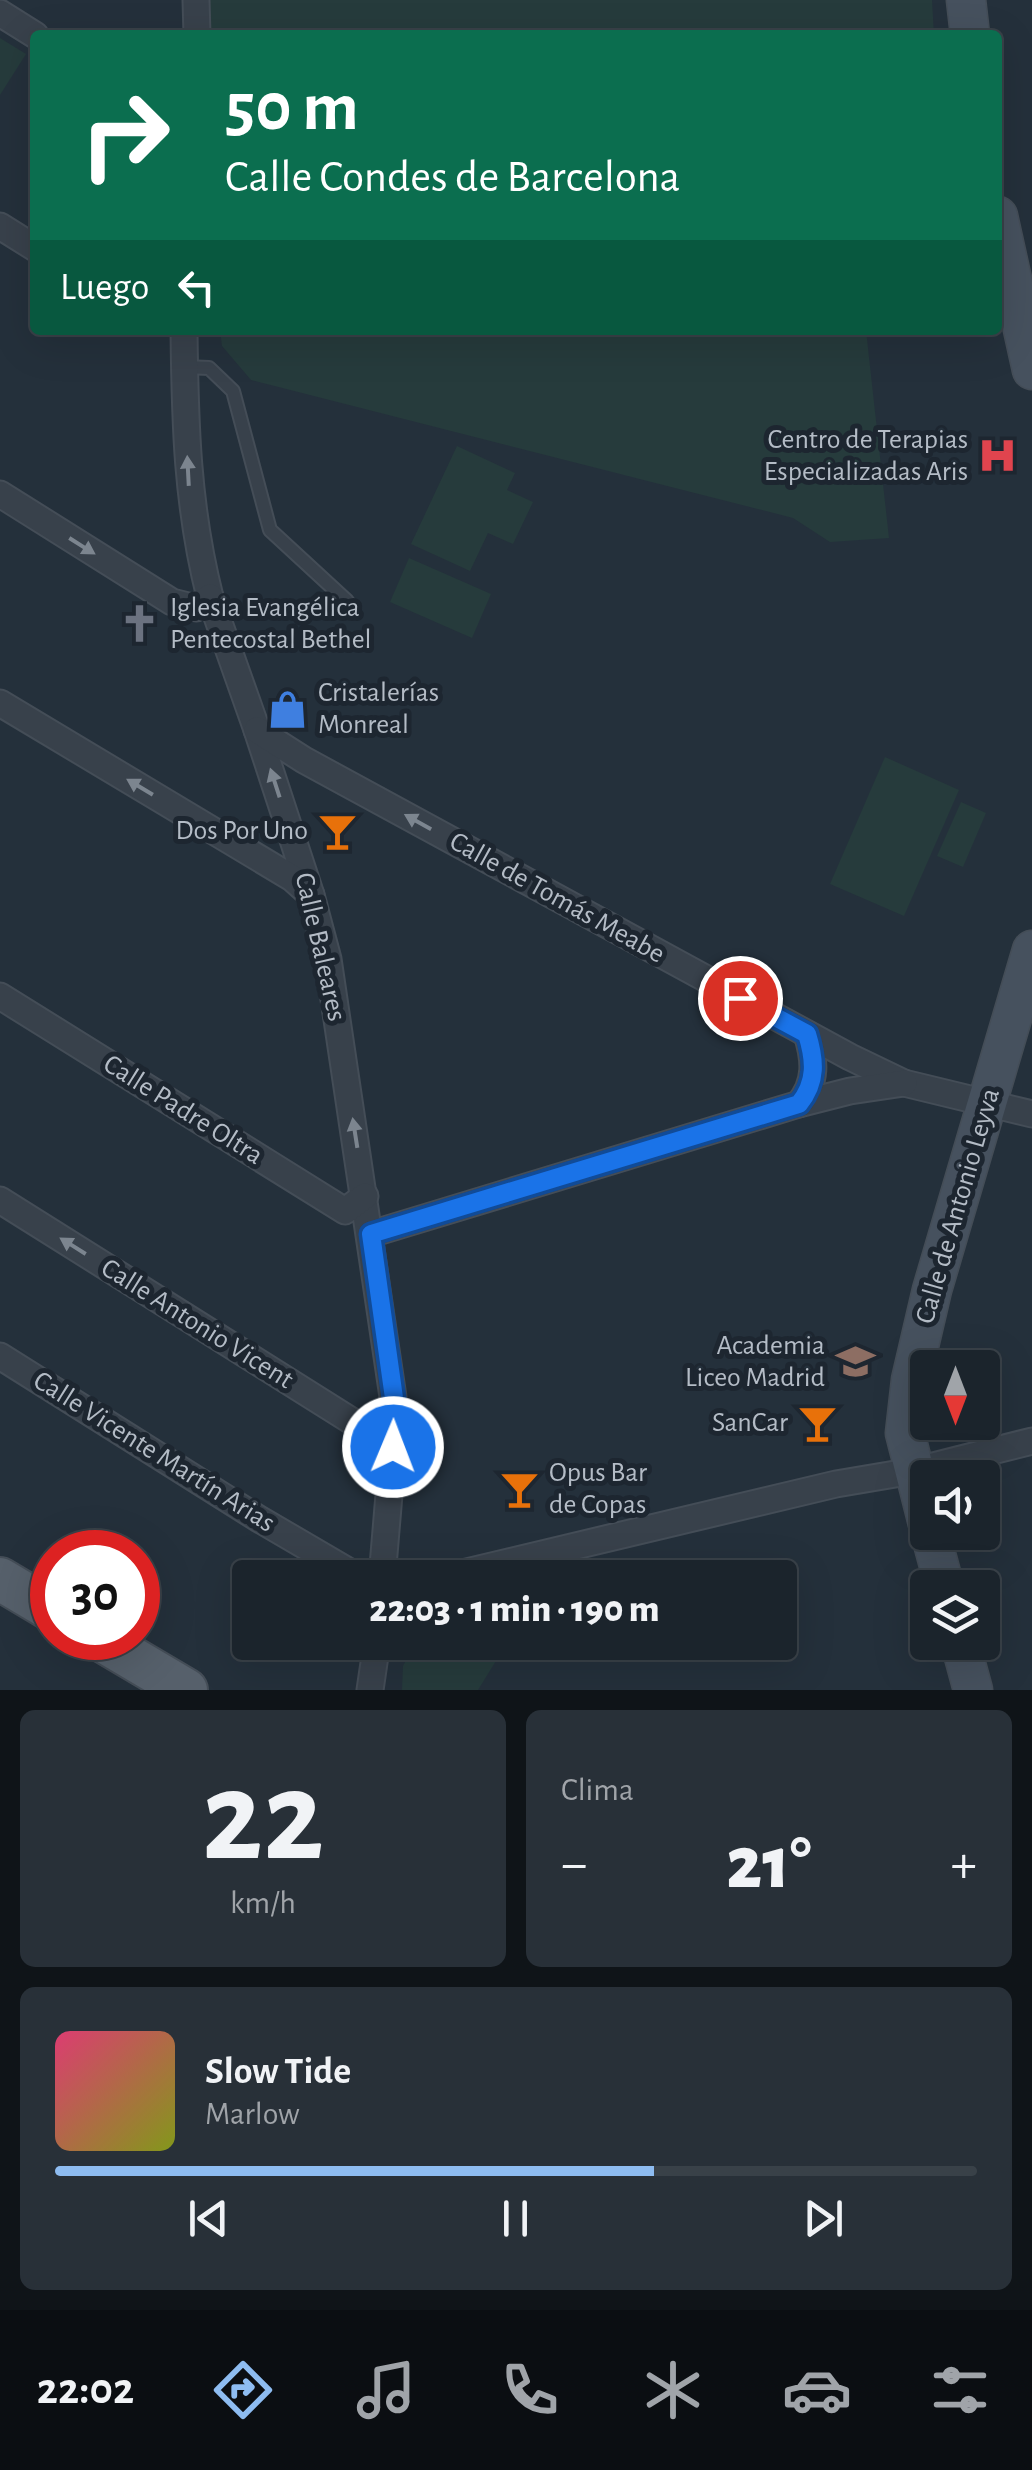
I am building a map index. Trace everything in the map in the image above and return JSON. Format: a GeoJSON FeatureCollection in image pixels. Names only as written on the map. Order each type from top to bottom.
{"type":"FeatureCollection","features":[{"type":"Feature","properties":{"kind":"main road"},"geometry":{"type":"LineString","coordinates":[[966,0],[969,30]]}},
{"type":"Feature","properties":{"kind":"main road"},"geometry":{"type":"LineString","coordinates":[[1002,234],[1032,370]]}},
{"type":"Feature","properties":{"kind":"main road","name":"Calle de Antonio Leyva"},"geometry":{"type":"LineString","coordinates":[[911,1460],[905,1433],[911,1380],[932,1290],[1032,950]]}},
{"type":"Feature","properties":{"kind":"main road"},"geometry":{"type":"LineString","coordinates":[[0,1579],[30,1597]]}},
{"type":"Feature","properties":{"kind":"main road"},"geometry":{"type":"LineString","coordinates":[[135,1660],[186,1690]]}},
{"type":"Feature","properties":{"kind":"main road"},"geometry":{"type":"LineString","coordinates":[[965,1660],[973,1690]]}},
{"type":"Feature","properties":{"kind":"street"},"geometry":{"type":"LineString","coordinates":[[196,0],[197,30]]}},
{"type":"Feature","properties":{"kind":"street"},"geometry":{"type":"LineString","coordinates":[[0,12],[30,32]]}},
{"type":"Feature","properties":{"kind":"street"},"geometry":{"type":"LineString","coordinates":[[0,226],[30,245]]}},
{"type":"Feature","properties":{"kind":"street","name":"Calle Baleares"},"geometry":{"type":"LineString","coordinates":[[178,335],[185,368],[192,516],[210,597],[311,895],[328,959],[394,1398],[384,1560]]}},
{"type":"Feature","properties":{"kind":"street"},"geometry":{"type":"LineString","coordinates":[[0,494],[172,602],[196,608],[210,597]]}},
{"type":"Feature","properties":{"kind":"street"},"geometry":{"type":"LineString","coordinates":[[0,703],[292,878],[311,895]]}},
{"type":"Feature","properties":{"kind":"street","name":"Calle de Tomás Meabe"},"geometry":{"type":"LineString","coordinates":[[257,730],[304,760],[904,1084],[1032,1114]]}},
{"type":"Feature","properties":{"kind":"street","name":"Calle Padre Oltra"},"geometry":{"type":"LineString","coordinates":[[0,996],[345,1211],[365,1196]]}},
{"type":"Feature","properties":{"kind":"street"},"geometry":{"type":"LineString","coordinates":[[799,1104],[813,1081],[813,1056],[807,1034]]}},
{"type":"Feature","properties":{"kind":"street"},"geometry":{"type":"LineString","coordinates":[[371,1234],[799,1104],[850,1090],[904,1084]]}},
{"type":"Feature","properties":{"kind":"street","name":"Calle Antonio Vicent"},"geometry":{"type":"LineString","coordinates":[[0,1200],[393,1447]]}},
{"type":"Feature","properties":{"kind":"street","name":"Calle Vicente Martín Arias"},"geometry":{"type":"LineString","coordinates":[[0,1356],[328,1560]]}},
{"type":"Feature","properties":{"kind":"street"},"geometry":{"type":"LineString","coordinates":[[959,1460],[1032,1441]]}},
{"type":"Feature","properties":{"kind":"street"},"geometry":{"type":"LineString","coordinates":[[517,1560],[836,1484],[910,1472]]}},
{"type":"Feature","properties":{"kind":"street"},"geometry":{"type":"LineString","coordinates":[[370,1690],[374,1660]]}},
{"type":"Feature","properties":{"kind":"lane"},"geometry":{"type":"LineString","coordinates":[[185,368],[209,368],[233,391],[270,530],[347,601]]}},
{"type":"Feature","properties":{"kind":"green space"},"geometry":{"type":"Polygon","coordinates":[[[204,0],[932,0],[934,30],[208,30],[204,0]]]}},
{"type":"Feature","properties":{"kind":"green space"},"geometry":{"type":"Polygon","coordinates":[[[0,38],[26,54],[0,95],[0,38]]]}},
{"type":"Feature","properties":{"kind":"green space"},"geometry":{"type":"Polygon","coordinates":[[[221,335],[867,335],[889,538],[830,542],[793,518],[251,380],[222,346],[221,335]]]}},
{"type":"Feature","properties":{"kind":"green space"},"geometry":{"type":"Polygon","coordinates":[[[457,446],[515,473],[507,490],[533,502],[513,544],[488,533],[470,571],[411,544],[457,446]]]}},
{"type":"Feature","properties":{"kind":"green space"},"geometry":{"type":"Polygon","coordinates":[[[409,558],[491,594],[472,638],[390,602],[409,558]]]}},
{"type":"Feature","properties":{"kind":"green space"},"geometry":{"type":"Polygon","coordinates":[[[885,757],[959,790],[904,916],[830,884],[885,757]]]}},
{"type":"Feature","properties":{"kind":"green space"},"geometry":{"type":"Polygon","coordinates":[[[961,802],[986,813],[963,867],[937,856],[961,802]]]}},
{"type":"Feature","properties":{"kind":"green space"},"geometry":{"type":"Polygon","coordinates":[[[406,1660],[497,1660],[478,1690],[402,1690],[406,1660]]]}},
{"type":"Feature","properties":{"kind":"place","name":"Centro de Terapias Especializadas Aris"},"geometry":{"type":"Point","coordinates":[998,456]}},
{"type":"Feature","properties":{"kind":"place","name":"Iglesia Evangélica Pentecostal Bethel"},"geometry":{"type":"Point","coordinates":[140,624]}},
{"type":"Feature","properties":{"kind":"place","name":"Cristalerías Monreal"},"geometry":{"type":"Point","coordinates":[288,709]}},
{"type":"Feature","properties":{"kind":"place","name":"Dos Por Uno"},"geometry":{"type":"Point","coordinates":[338,831]}},
{"type":"Feature","properties":{"kind":"place","name":"Academia Liceo Madrid"},"geometry":{"type":"Point","coordinates":[855,1362]}},
{"type":"Feature","properties":{"kind":"place","name":"SanCar"},"geometry":{"type":"Point","coordinates":[818,1423]}},
{"type":"Feature","properties":{"kind":"place","name":"Opus Bar de Copas"},"geometry":{"type":"Point","coordinates":[519,1489]}},
{"type":"Feature","properties":{"kind":"route"},"geometry":{"type":"LineString","coordinates":[[393,1447],[394,1398],[371,1234],[799,1104],[813,1081],[813,1056],[807,1034],[740,998]]}}]}
